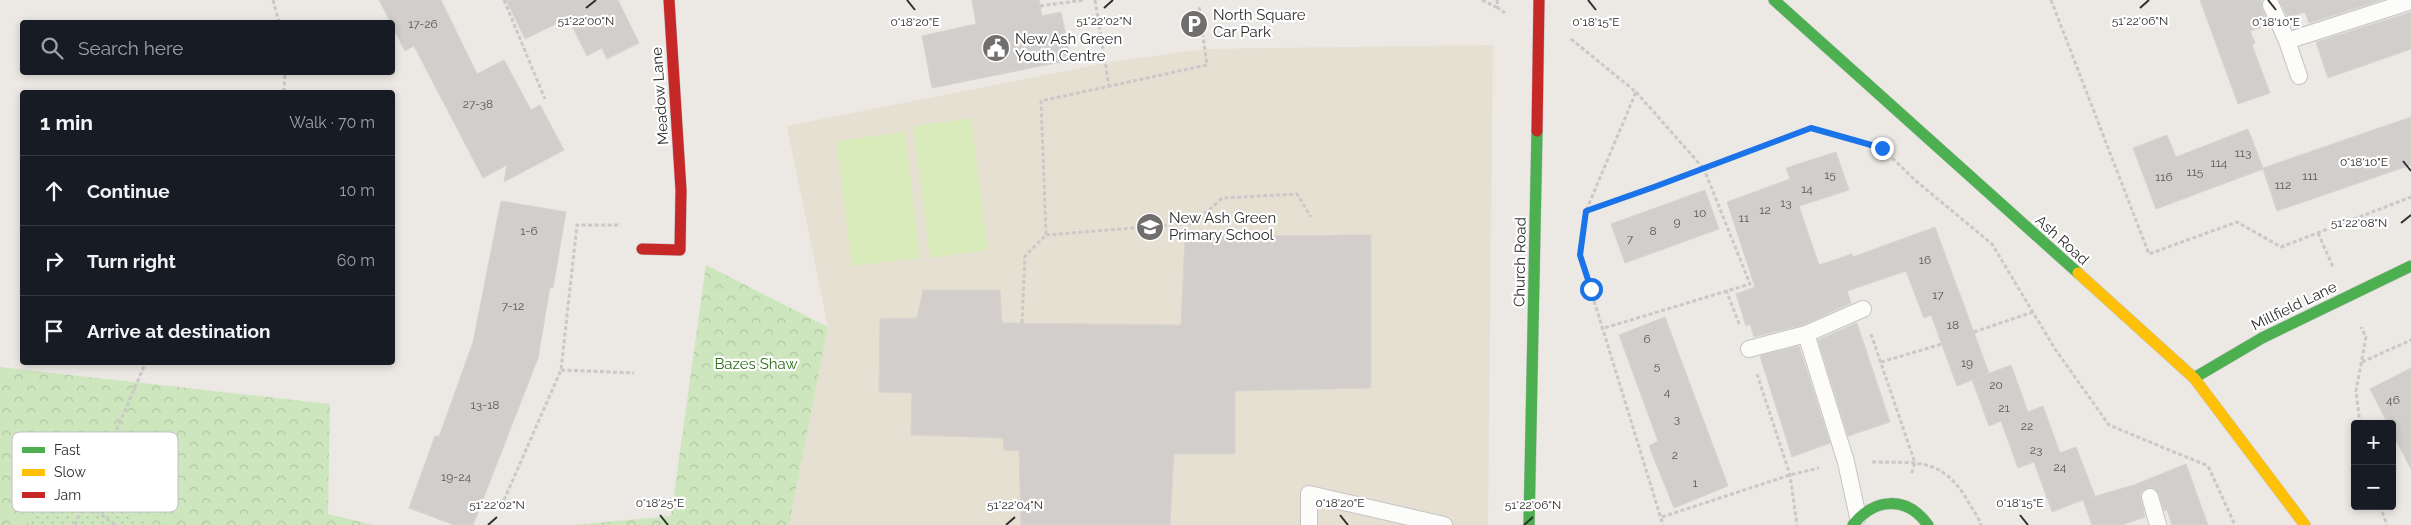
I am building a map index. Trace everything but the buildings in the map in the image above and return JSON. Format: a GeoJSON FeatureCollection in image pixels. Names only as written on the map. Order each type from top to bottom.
{"type":"FeatureCollection","features":[{"type":"Feature","properties":{"kind":"street","name":"Meadow Lane"},"geometry":{"type":"LineString","coordinates":[[642,248],[680,250],[681,190],[670,0]]}},
{"type":"Feature","properties":{"kind":"street","name":"Church Road"},"geometry":{"type":"LineString","coordinates":[[1529,525],[1539,0]]}},
{"type":"Feature","properties":{"kind":"street","name":"Ash Road"},"geometry":{"type":"LineString","coordinates":[[1774,0],[2194,378],[2305,525]]}},
{"type":"Feature","properties":{"kind":"street","name":"Millfield Lane"},"geometry":{"type":"LineString","coordinates":[[2194,378],[2262,338],[2411,266]]}},
{"type":"Feature","properties":{"kind":"street"},"geometry":{"type":"LineString","coordinates":[[1855,521],[1870,507],[1884,503],[1902,504],[1916,510],[1928,525]]}},
{"type":"Feature","properties":{"kind":"lane"},"geometry":{"type":"LineString","coordinates":[[2287,41],[2411,1]]}},
{"type":"Feature","properties":{"kind":"lane"},"geometry":{"type":"LineString","coordinates":[[2271,5],[2287,41],[2299,76]]}},
{"type":"Feature","properties":{"kind":"lane"},"geometry":{"type":"LineString","coordinates":[[1749,349],[1806,334],[1863,310]]}},
{"type":"Feature","properties":{"kind":"lane"},"geometry":{"type":"LineString","coordinates":[[1806,334],[1846,462],[1855,521]]}},
{"type":"Feature","properties":{"kind":"lane"},"geometry":{"type":"LineString","coordinates":[[1309,525],[1309,494],[1444,525]]}},
{"type":"Feature","properties":{"kind":"lane"},"geometry":{"type":"LineString","coordinates":[[2150,497],[2158,525]]}},
{"type":"Feature","properties":{"kind":"path"},"geometry":{"type":"LineString","coordinates":[[273,0],[278,20]]}},
{"type":"Feature","properties":{"kind":"path"},"geometry":{"type":"LineString","coordinates":[[504,0],[546,99]]}},
{"type":"Feature","properties":{"kind":"path"},"geometry":{"type":"LineString","coordinates":[[1040,6],[1084,0]]}},
{"type":"Feature","properties":{"kind":"path"},"geometry":{"type":"LineString","coordinates":[[1095,0],[1109,86]]}},
{"type":"Feature","properties":{"kind":"path"},"geometry":{"type":"LineString","coordinates":[[1482,0],[1539,31],[1572,39],[1636,92],[1704,169],[1750,284],[1601,329]]}},
{"type":"Feature","properties":{"kind":"path"},"geometry":{"type":"LineString","coordinates":[[1497,0],[1498,8]]}},
{"type":"Feature","properties":{"kind":"path"},"geometry":{"type":"LineString","coordinates":[[2051,0],[2149,254],[2237,222],[2281,247],[2411,197]]}},
{"type":"Feature","properties":{"kind":"path"},"geometry":{"type":"LineString","coordinates":[[1046,235],[1041,101],[1206,65],[1199,6]]}},
{"type":"Feature","properties":{"kind":"path"},"geometry":{"type":"LineString","coordinates":[[284,90],[285,75]]}},
{"type":"Feature","properties":{"kind":"path"},"geometry":{"type":"LineString","coordinates":[[1636,92],[1586,211],[1580,255],[1601,329],[1663,525]]}},
{"type":"Feature","properties":{"kind":"path"},"geometry":{"type":"LineString","coordinates":[[1586,211],[1811,128],[1882,148],[1916,180],[1992,244],[2055,349],[2109,425],[2208,466],[2235,525]]}},
{"type":"Feature","properties":{"kind":"path"},"geometry":{"type":"LineString","coordinates":[[1022,323],[1025,256],[1046,235],[1195,223],[1222,198],[1297,194],[1311,217]]}},
{"type":"Feature","properties":{"kind":"path"},"geometry":{"type":"LineString","coordinates":[[504,500],[561,370],[576,225],[624,225]]}},
{"type":"Feature","properties":{"kind":"path"},"geometry":{"type":"LineString","coordinates":[[1726,290],[1749,349],[1790,475],[1798,525]]}},
{"type":"Feature","properties":{"kind":"path"},"geometry":{"type":"LineString","coordinates":[[2346,297],[2366,337],[2356,392],[2360,420]]}},
{"type":"Feature","properties":{"kind":"path"},"geometry":{"type":"LineString","coordinates":[[1863,310],[1915,462],[1902,504]]}},
{"type":"Feature","properties":{"kind":"path"},"geometry":{"type":"LineString","coordinates":[[1974,332],[2033,312]]}},
{"type":"Feature","properties":{"kind":"path"},"geometry":{"type":"LineString","coordinates":[[2361,362],[2411,340]]}},
{"type":"Feature","properties":{"kind":"path"},"geometry":{"type":"LineString","coordinates":[[1881,362],[1942,344]]}},
{"type":"Feature","properties":{"kind":"path"},"geometry":{"type":"LineString","coordinates":[[116,432],[145,365]]}},
{"type":"Feature","properties":{"kind":"path"},"geometry":{"type":"LineString","coordinates":[[561,370],[634,373]]}},
{"type":"Feature","properties":{"kind":"path"},"geometry":{"type":"LineString","coordinates":[[2381,510],[2387,525]]}},
{"type":"Feature","properties":{"kind":"path"},"geometry":{"type":"LineString","coordinates":[[75,525],[82,512]]}},
{"type":"Feature","properties":{"kind":"path"},"geometry":{"type":"LineString","coordinates":[[98,512],[115,525]]}},
{"type":"Feature","properties":{"kind":"shaded area","name":"New Ash Green Primary School"},"geometry":{"type":"Polygon","coordinates":[[[1493,45],[1488,525],[789,525],[828,327],[787,126],[1116,61],[1206,49],[1493,45]]]}},
{"type":"Feature","properties":{"kind":"green space"},"geometry":{"type":"Polygon","coordinates":[[[971,118],[988,250],[930,258],[913,126],[971,118]]]}},
{"type":"Feature","properties":{"kind":"green space"},"geometry":{"type":"Polygon","coordinates":[[[905,132],[920,258],[852,266],[836,141],[905,132]]]}},
{"type":"Feature","properties":{"kind":"green space","name":"Bazes Shaw"},"geometry":{"type":"Polygon","coordinates":[[[706,265],[828,327],[789,525],[573,525],[671,516],[706,265]]]}},
{"type":"Feature","properties":{"kind":"green space"},"geometry":{"type":"Polygon","coordinates":[[[0,367],[330,404],[328,514],[374,525],[157,525],[115,512],[178,512],[178,432],[12,432],[12,512],[30,512],[28,525],[0,525],[0,367]]]}},
{"type":"Feature","properties":{"kind":"green space"},"geometry":{"type":"Polygon","coordinates":[[[30,512],[115,512],[157,525],[28,525],[30,512]]]}},
{"type":"Feature","properties":{"kind":"traffic: fast"},"geometry":{"type":"LineString","coordinates":[[1774,0],[2078,273]]}},
{"type":"Feature","properties":{"kind":"traffic: fast"},"geometry":{"type":"LineString","coordinates":[[1529,525],[1537,131]]}},
{"type":"Feature","properties":{"kind":"traffic: fast"},"geometry":{"type":"LineString","coordinates":[[2194,378],[2262,338],[2411,266]]}},
{"type":"Feature","properties":{"kind":"traffic: fast"},"geometry":{"type":"LineString","coordinates":[[1853,525],[1871,509],[1891,504],[1911,509],[1928,525]]}},
{"type":"Feature","properties":{"kind":"traffic: slow"},"geometry":{"type":"LineString","coordinates":[[2078,273],[2194,378],[2305,525]]}},
{"type":"Feature","properties":{"kind":"traffic: jam"},"geometry":{"type":"LineString","coordinates":[[642,249],[680,250],[681,190],[669,0]]}},
{"type":"Feature","properties":{"kind":"traffic: jam"},"geometry":{"type":"LineString","coordinates":[[1537,131],[1539,0]]}},
{"type":"Feature","properties":{"kind":"place","name":"North Square Car Park"},"geometry":{"type":"Point","coordinates":[1194,24]}},
{"type":"Feature","properties":{"kind":"place","name":"New Ash Green Youth Centre"},"geometry":{"type":"Point","coordinates":[996,48]}},
{"type":"Feature","properties":{"kind":"place","name":"New Ash Green Primary School"},"geometry":{"type":"Point","coordinates":[1150,227]}},
{"type":"Feature","properties":{"kind":"route"},"geometry":{"type":"LineString","coordinates":[[1591,289],[1580,255],[1586,211],[1811,128],[1882,148]]}}]}
